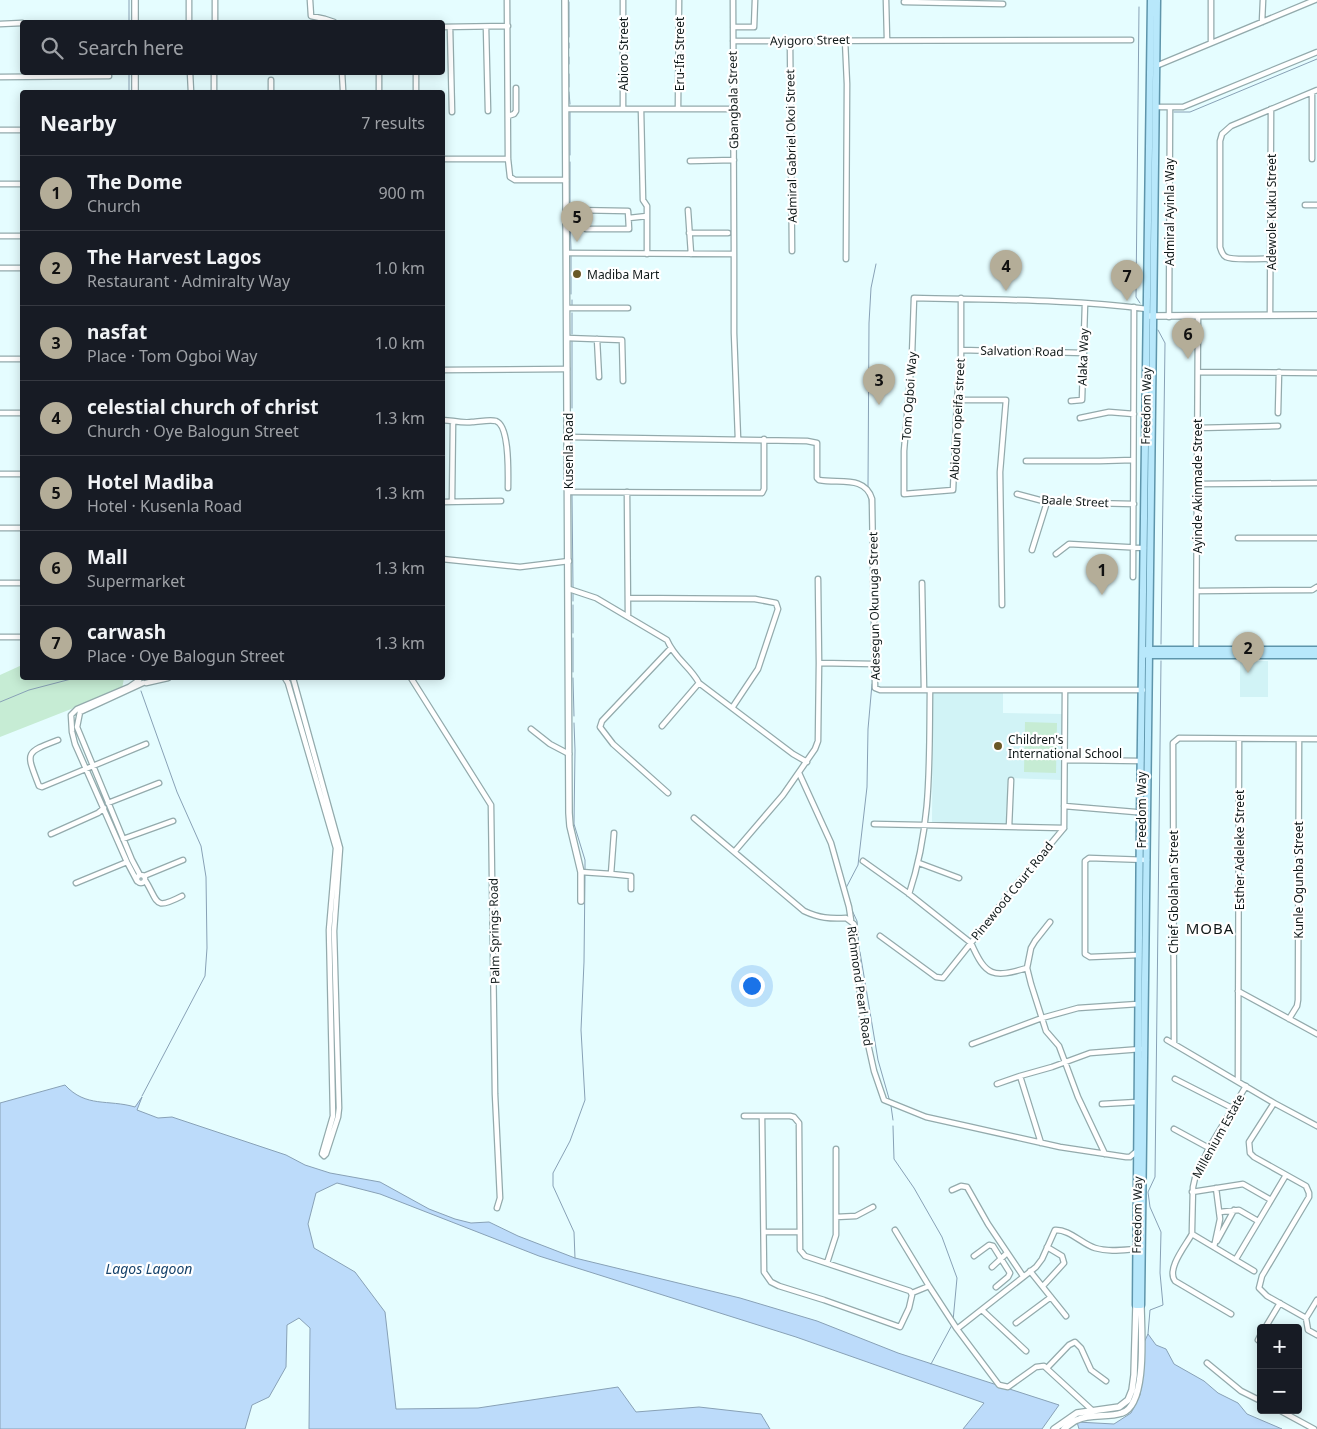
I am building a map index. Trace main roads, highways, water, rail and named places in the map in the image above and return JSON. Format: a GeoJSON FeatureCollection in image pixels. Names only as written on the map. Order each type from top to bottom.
{"type":"FeatureCollection","features":[{"type":"Feature","properties":{"kind":"main road"},"geometry":{"type":"LineString","coordinates":[[135,0],[135,20]]}},
{"type":"Feature","properties":{"kind":"main road","name":"Kusenla Road"},"geometry":{"type":"LineString","coordinates":[[565,0],[569,561],[568,723],[570,826],[584,872],[581,901]]}},
{"type":"Feature","properties":{"kind":"main road","name":"Freedom Way"},"geometry":{"type":"LineString","coordinates":[[1139,1305],[1151,0]]}},
{"type":"Feature","properties":{"kind":"main road","name":"Freedom Way"},"geometry":{"type":"LineString","coordinates":[[1144,813],[1141,761],[1142,690],[1146,653],[1144,548],[1158,0]]}},
{"type":"Feature","properties":{"kind":"main road"},"geometry":{"type":"LineString","coordinates":[[135,75],[135,90]]}},
{"type":"Feature","properties":{"kind":"main road"},"geometry":{"type":"LineString","coordinates":[[1149,314],[1169,316],[1317,315]]}},
{"type":"Feature","properties":{"kind":"main road"},"geometry":{"type":"LineString","coordinates":[[1196,653],[1317,650]]}},
{"type":"Feature","properties":{"kind":"main road"},"geometry":{"type":"LineString","coordinates":[[1146,653],[1317,655]]}},
{"type":"Feature","properties":{"kind":"main road","name":"Freedom Way"},"geometry":{"type":"LineString","coordinates":[[1139,1305],[1136,1249],[1138,1102],[1141,1050],[1138,1004],[1144,859]]}},
{"type":"Feature","properties":{"kind":"main road"},"geometry":{"type":"LineString","coordinates":[[1064,1429],[1080,1419],[1122,1413],[1133,1405],[1140,1375],[1139,1305]]}},
{"type":"Feature","properties":{"kind":"main road"},"geometry":{"type":"LineString","coordinates":[[1054,1429],[1077,1413],[1119,1408],[1135,1391]]}},
{"type":"Feature","properties":{"kind":"water","name":"Lagos Lagoon"},"geometry":{"type":"Polygon","coordinates":[[[65,1085],[81,1097],[98,1102],[135,1107],[142,1097],[137,1110],[158,1118],[172,1117],[286,1155],[305,1165],[330,1173],[380,1182],[429,1209],[455,1219],[471,1223],[489,1222],[518,1236],[575,1258],[740,1298],[817,1321],[898,1353],[1059,1405],[1042,1429],[963,1429],[984,1403],[796,1337],[539,1256],[380,1194],[337,1183],[316,1193],[308,1224],[314,1248],[355,1272],[385,1312],[396,1409],[478,1408],[618,1387],[636,1412],[699,1407],[761,1414],[770,1429],[309,1429],[310,1328],[299,1318],[287,1325],[286,1367],[269,1397],[252,1405],[245,1429],[0,1429],[0,1103],[65,1085]]]}},
{"type":"Feature","properties":{"kind":"water"},"geometry":{"type":"Polygon","coordinates":[[[1148,1334],[1156,1345],[1166,1349],[1174,1364],[1204,1381],[1218,1393],[1238,1403],[1247,1414],[1282,1429],[1079,1429],[1077,1422],[1114,1424],[1131,1413],[1140,1395],[1143,1374],[1142,1347],[1148,1334]]]}},
{"type":"Feature","properties":{"kind":"waterway"},"geometry":{"type":"LineString","coordinates":[[129,0],[129,20]]}},
{"type":"Feature","properties":{"kind":"waterway"},"geometry":{"type":"LineString","coordinates":[[569,2],[569,37]]}},
{"type":"Feature","properties":{"kind":"waterway"},"geometry":{"type":"LineString","coordinates":[[1139,7],[1136,297],[1140,303]]}},
{"type":"Feature","properties":{"kind":"waterway"},"geometry":{"type":"LineString","coordinates":[[569,43],[569,48]]}},
{"type":"Feature","properties":{"kind":"waterway"},"geometry":{"type":"LineString","coordinates":[[569,57],[569,64]]}},
{"type":"Feature","properties":{"kind":"waterway"},"geometry":{"type":"LineString","coordinates":[[1174,112],[1190,112],[1317,59]]}},
{"type":"Feature","properties":{"kind":"waterway"},"geometry":{"type":"LineString","coordinates":[[569,74],[569,87]]}},
{"type":"Feature","properties":{"kind":"waterway"},"geometry":{"type":"LineString","coordinates":[[129,75],[129,90]]}},
{"type":"Feature","properties":{"kind":"waterway"},"geometry":{"type":"LineString","coordinates":[[569,92],[570,104]]}},
{"type":"Feature","properties":{"kind":"waterway"},"geometry":{"type":"LineString","coordinates":[[570,112],[570,155]]}},
{"type":"Feature","properties":{"kind":"waterway"},"geometry":{"type":"LineString","coordinates":[[570,162],[570,209]]}},
{"type":"Feature","properties":{"kind":"waterway"},"geometry":{"type":"LineString","coordinates":[[570,213],[571,251]]}},
{"type":"Feature","properties":{"kind":"waterway"},"geometry":{"type":"LineString","coordinates":[[571,256],[571,294]]}},
{"type":"Feature","properties":{"kind":"waterway"},"geometry":{"type":"LineString","coordinates":[[868,487],[869,323],[871,288],[876,264]]}},
{"type":"Feature","properties":{"kind":"waterway"},"geometry":{"type":"LineString","coordinates":[[572,300],[572,307]]}},
{"type":"Feature","properties":{"kind":"waterway"},"geometry":{"type":"LineString","coordinates":[[572,313],[572,334]]}},
{"type":"Feature","properties":{"kind":"waterway"},"geometry":{"type":"LineString","coordinates":[[1158,330],[1165,343],[1161,644]]}},
{"type":"Feature","properties":{"kind":"waterway"},"geometry":{"type":"LineString","coordinates":[[572,340],[572,408]]}},
{"type":"Feature","properties":{"kind":"waterway"},"geometry":{"type":"LineString","coordinates":[[572,415],[572,434]]}},
{"type":"Feature","properties":{"kind":"waterway"},"geometry":{"type":"LineString","coordinates":[[572,440],[572,489]]}},
{"type":"Feature","properties":{"kind":"waterway"},"geometry":{"type":"LineString","coordinates":[[572,495],[573,587]]}},
{"type":"Feature","properties":{"kind":"waterway"},"geometry":{"type":"LineString","coordinates":[[869,497],[870,513]]}},
{"type":"Feature","properties":{"kind":"waterway"},"geometry":{"type":"LineString","coordinates":[[573,594],[573,601]]}},
{"type":"Feature","properties":{"kind":"waterway"},"geometry":{"type":"LineString","coordinates":[[573,605],[573,633]]}},
{"type":"Feature","properties":{"kind":"waterway"},"geometry":{"type":"LineString","coordinates":[[573,638],[573,672]]}},
{"type":"Feature","properties":{"kind":"waterway"},"geometry":{"type":"LineString","coordinates":[[872,644],[873,675]]}},
{"type":"Feature","properties":{"kind":"waterway"},"geometry":{"type":"LineString","coordinates":[[1148,1334],[1150,1310],[1163,1305],[1160,1273],[1161,1232],[1150,1207],[1148,1192],[1155,1177],[1161,661]]}},
{"type":"Feature","properties":{"kind":"waterway"},"geometry":{"type":"LineString","coordinates":[[573,678],[574,716]]}},
{"type":"Feature","properties":{"kind":"waterway"},"geometry":{"type":"LineString","coordinates":[[0,702],[29,690],[67,680]]}},
{"type":"Feature","properties":{"kind":"waterway"},"geometry":{"type":"LineString","coordinates":[[846,888],[858,865],[867,787],[868,729],[872,684]]}},
{"type":"Feature","properties":{"kind":"waterway"},"geometry":{"type":"LineString","coordinates":[[141,691],[177,792],[201,846],[206,877],[207,948],[205,976],[142,1096]]}},
{"type":"Feature","properties":{"kind":"waterway"},"geometry":{"type":"LineString","coordinates":[[574,723],[574,824],[585,860],[585,870]]}},
{"type":"Feature","properties":{"kind":"waterway"},"geometry":{"type":"LineString","coordinates":[[575,1258],[574,1232],[553,1186],[553,1173],[570,1141],[585,1100],[581,1030],[585,874]]}},
{"type":"Feature","properties":{"kind":"waterway"},"geometry":{"type":"LineString","coordinates":[[851,908],[857,921],[859,946]]}},
{"type":"Feature","properties":{"kind":"waterway"},"geometry":{"type":"LineString","coordinates":[[860,952],[878,1060],[890,1102]]}},
{"type":"Feature","properties":{"kind":"waterway"},"geometry":{"type":"LineString","coordinates":[[891,1106],[893,1120]]}},
{"type":"Feature","properties":{"kind":"waterway"},"geometry":{"type":"LineString","coordinates":[[893,1126],[894,1159],[914,1188],[942,1237],[957,1278],[953,1321]]}},
{"type":"Feature","properties":{"kind":"waterway"},"geometry":{"type":"LineString","coordinates":[[931,1364],[952,1325]]}},
{"type":"Feature","properties":{"kind":"place","name":"Hotel Madiba"},"geometry":{"type":"Point","coordinates":[577,242]}},
{"type":"Feature","properties":{"kind":"place","name":"Madiba Mart"},"geometry":{"type":"Point","coordinates":[577,274]}},
{"type":"Feature","properties":{"kind":"place","name":"celestial church of christ"},"geometry":{"type":"Point","coordinates":[1006,291]}},
{"type":"Feature","properties":{"kind":"place","name":"carwash"},"geometry":{"type":"Point","coordinates":[1127,301]}},
{"type":"Feature","properties":{"kind":"place","name":"Mall"},"geometry":{"type":"Point","coordinates":[1188,359]}},
{"type":"Feature","properties":{"kind":"place","name":"nasfat"},"geometry":{"type":"Point","coordinates":[879,405]}},
{"type":"Feature","properties":{"kind":"place","name":"The Dome"},"geometry":{"type":"Point","coordinates":[1102,595]}},
{"type":"Feature","properties":{"kind":"place","name":"The Harvest Lagos"},"geometry":{"type":"Point","coordinates":[1248,673]}},
{"type":"Feature","properties":{"kind":"place","name":"Children's International School"},"geometry":{"type":"Point","coordinates":[998,746]}},
{"type":"Feature","properties":{"kind":"district","name":"MOBA"},"geometry":{"type":"Point","coordinates":[1210,928]}}]}
